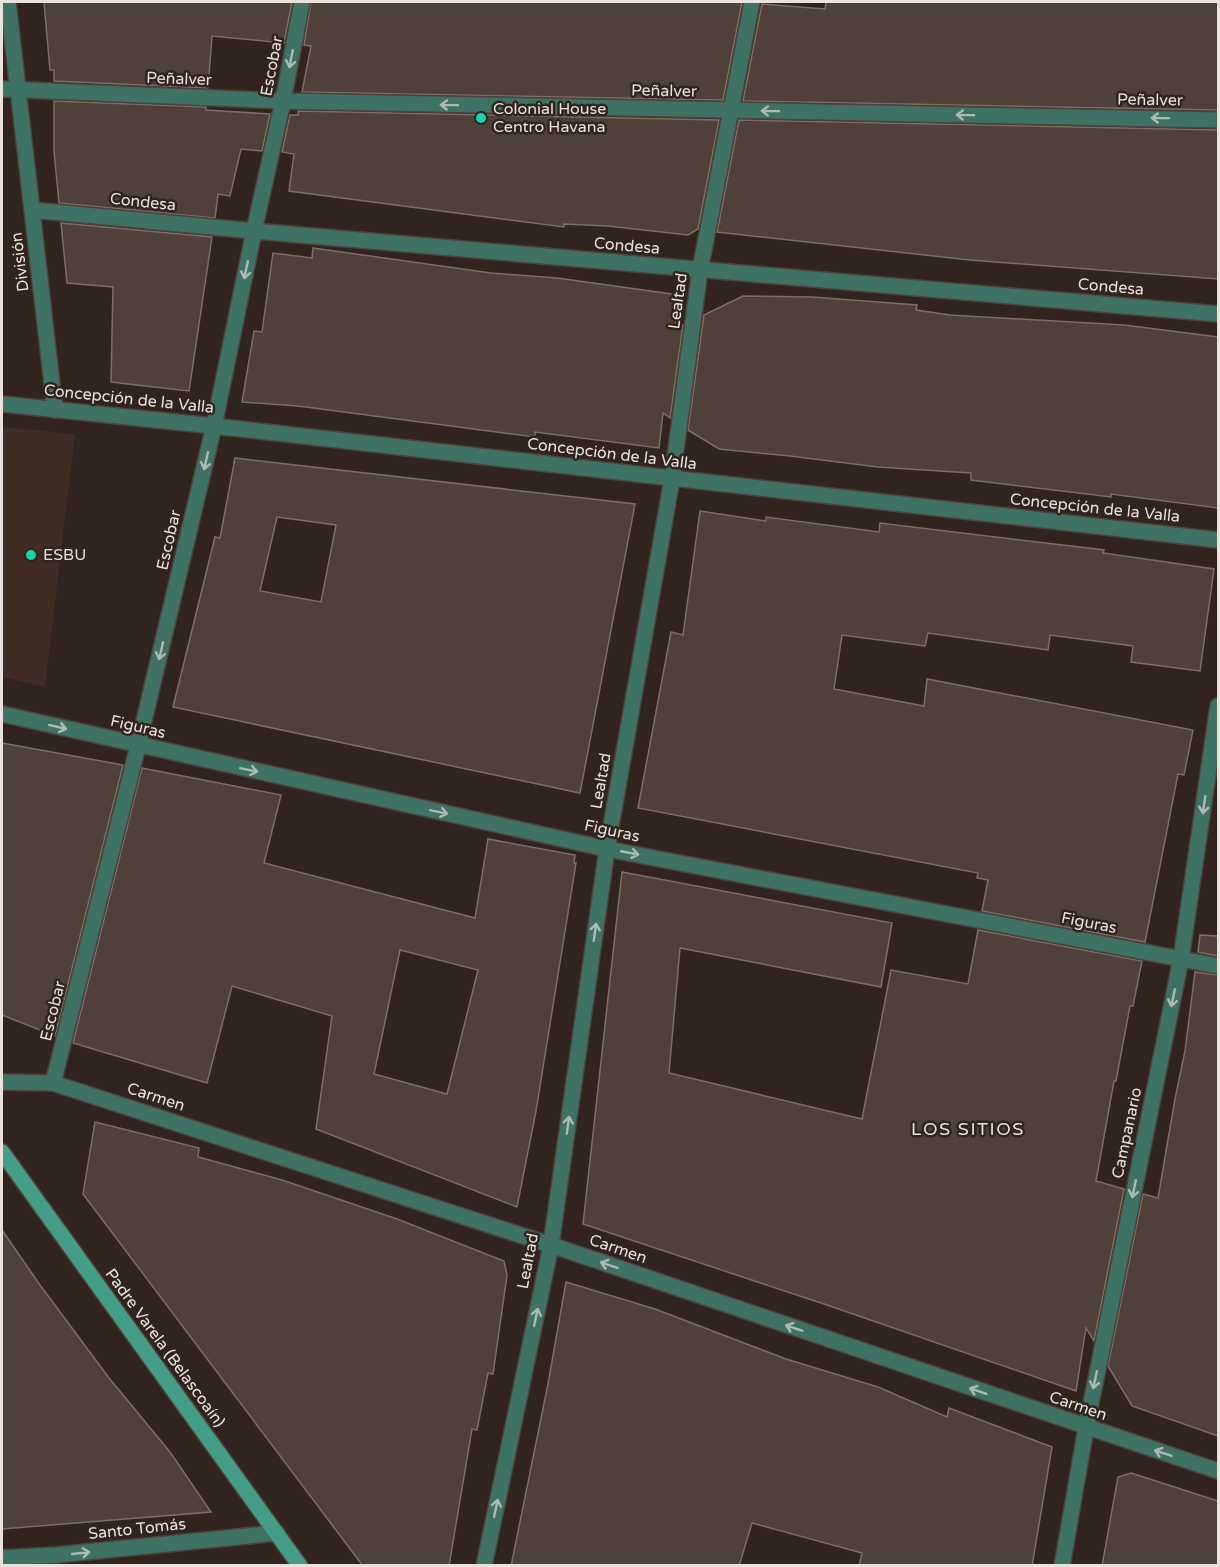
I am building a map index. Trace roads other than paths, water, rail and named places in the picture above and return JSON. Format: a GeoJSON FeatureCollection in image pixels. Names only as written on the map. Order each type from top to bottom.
{"type":"FeatureCollection","features":[{"type":"Feature","properties":{"kind":"main road","name":"Padre Varela (Belascoaín)"},"geometry":{"type":"LineString","coordinates":[[2,1152],[300,1566]]}},
{"type":"Feature","properties":{"kind":"street","name":"División"},"geometry":{"type":"LineString","coordinates":[[9,2],[55,410]]}},
{"type":"Feature","properties":{"kind":"street","name":"Escobar"},"geometry":{"type":"LineString","coordinates":[[53,1083],[138,746],[214,426],[254,231],[284,101],[302,2]]}},
{"type":"Feature","properties":{"kind":"street","name":"Lealtad"},"geometry":{"type":"LineString","coordinates":[[484,1566],[551,1245],[607,849],[672,479],[700,270],[752,2]]}},
{"type":"Feature","properties":{"kind":"street","name":"Peñalver"},"geometry":{"type":"LineString","coordinates":[[2,89],[284,101],[1218,120]]}},
{"type":"Feature","properties":{"kind":"street","name":"Condesa"},"geometry":{"type":"LineString","coordinates":[[32,210],[1218,314]]}},
{"type":"Feature","properties":{"kind":"street","name":"Concepción de la Valla"},"geometry":{"type":"LineString","coordinates":[[2,404],[1218,540]]}},
{"type":"Feature","properties":{"kind":"street","name":"Campanario"},"geometry":{"type":"LineString","coordinates":[[1062,1566],[1086,1428],[1181,959],[1218,706]]}},
{"type":"Feature","properties":{"kind":"street","name":"Figuras"},"geometry":{"type":"LineString","coordinates":[[2,714],[607,849],[1218,966]]}},
{"type":"Feature","properties":{"kind":"street","name":"Carmen"},"geometry":{"type":"LineString","coordinates":[[2,1082],[53,1083],[551,1245],[1218,1471]]}},
{"type":"Feature","properties":{"kind":"street","name":"Santo Tomás"},"geometry":{"type":"LineString","coordinates":[[2,1558],[56,1560],[277,1533]]}},
{"type":"Feature","properties":{"kind":"place","name":"Colonial House Centro Havana"},"geometry":{"type":"Point","coordinates":[481,118]}},
{"type":"Feature","properties":{"kind":"place","name":"ESBU"},"geometry":{"type":"Point","coordinates":[31,555]}},
{"type":"Feature","properties":{"kind":"district","name":"LOS SITIOS"},"geometry":{"type":"Point","coordinates":[968,1129]}}]}
